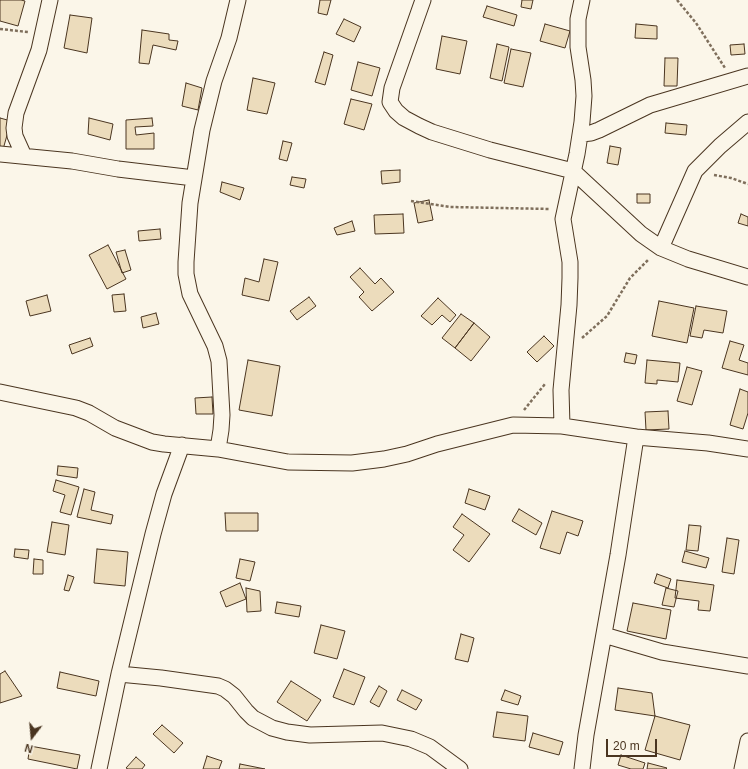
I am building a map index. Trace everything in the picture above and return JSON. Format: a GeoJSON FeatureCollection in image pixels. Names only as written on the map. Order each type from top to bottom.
{"type":"FeatureCollection","features":[{"type":"Feature","properties":{"kind":"street"},"geometry":{"type":"LineString","coordinates":[[24,156],[15,136],[14,128],[16,113],[34,65],[50,0]]}},
{"type":"Feature","properties":{"kind":"street"},"geometry":{"type":"LineString","coordinates":[[218,449],[222,430],[219,361],[215,346],[190,294],[186,274],[190,203],[202,130],[214,81],[228,38],[238,0]]}},
{"type":"Feature","properties":{"kind":"street"},"geometry":{"type":"LineString","coordinates":[[423,0],[392,88],[390,102],[396,112],[409,121],[432,132],[490,150],[573,171],[641,234],[661,248],[688,260],[748,277]]}},
{"type":"Feature","properties":{"kind":"street"},"geometry":{"type":"LineString","coordinates":[[562,426],[561,390],[570,278],[570,262],[563,219],[581,134],[584,96],[578,47],[578,19],[582,0]]}},
{"type":"Feature","properties":{"kind":"street"},"geometry":{"type":"LineString","coordinates":[[581,134],[599,130],[650,105],[748,76]]}},
{"type":"Feature","properties":{"kind":"street"},"geometry":{"type":"LineString","coordinates":[[661,248],[695,171],[720,146],[748,122]]}},
{"type":"Feature","properties":{"kind":"street"},"geometry":{"type":"LineString","coordinates":[[0,154],[72,161],[194,178]]}},
{"type":"Feature","properties":{"kind":"street"},"geometry":{"type":"LineString","coordinates":[[0,392],[76,408],[89,413],[115,428],[143,439],[164,444],[218,449],[288,462],[352,463],[407,454],[437,444],[513,425],[562,426],[636,437],[708,443],[748,449]]}},
{"type":"Feature","properties":{"kind":"street"},"geometry":{"type":"LineString","coordinates":[[582,769],[586,734],[623,526],[636,437]]}},
{"type":"Feature","properties":{"kind":"street"},"geometry":{"type":"LineString","coordinates":[[99,769],[119,674],[153,534],[164,494],[182,445]]}},
{"type":"Feature","properties":{"kind":"street"},"geometry":{"type":"LineString","coordinates":[[604,635],[662,652],[748,666]]}},
{"type":"Feature","properties":{"kind":"street"},"geometry":{"type":"LineString","coordinates":[[119,674],[218,686],[234,696],[253,718],[272,728],[287,732],[310,736],[382,733],[411,739],[430,747],[460,769]]}},
{"type":"Feature","properties":{"kind":"street"},"geometry":{"type":"LineString","coordinates":[[742,769],[748,741]]}},
{"type":"Feature","properties":{"kind":"path"},"geometry":{"type":"LineString","coordinates":[[677,0],[693,18],[734,81]]}},
{"type":"Feature","properties":{"kind":"path"},"geometry":{"type":"LineString","coordinates":[[0,29],[43,32]]}},
{"type":"Feature","properties":{"kind":"path"},"geometry":{"type":"LineString","coordinates":[[695,171],[731,178],[748,184]]}},
{"type":"Feature","properties":{"kind":"path"},"geometry":{"type":"LineString","coordinates":[[411,201],[450,207],[564,209]]}},
{"type":"Feature","properties":{"kind":"path"},"geometry":{"type":"LineString","coordinates":[[513,425],[587,333],[607,316],[630,278],[661,248]]}},
{"type":"Feature","properties":{"kind":"building"},"geometry":{"type":"Polygon","coordinates":[[[0,0],[25,1],[18,26],[0,21],[0,0]]]}},
{"type":"Feature","properties":{"kind":"building"},"geometry":{"type":"Polygon","coordinates":[[[320,0],[331,0],[327,15],[318,13],[320,0]]]}},
{"type":"Feature","properties":{"kind":"building"},"geometry":{"type":"Polygon","coordinates":[[[522,0],[533,0],[531,9],[521,7],[522,0]]]}},
{"type":"Feature","properties":{"kind":"building"},"geometry":{"type":"Polygon","coordinates":[[[487,6],[517,15],[514,26],[483,17],[487,6]]]}},
{"type":"Feature","properties":{"kind":"building"},"geometry":{"type":"Polygon","coordinates":[[[70,15],[92,18],[87,53],[64,48],[70,15]]]}},
{"type":"Feature","properties":{"kind":"building"},"geometry":{"type":"Polygon","coordinates":[[[344,19],[361,27],[354,42],[336,34],[344,19]]]}},
{"type":"Feature","properties":{"kind":"building"},"geometry":{"type":"Polygon","coordinates":[[[545,24],[570,31],[565,48],[540,41],[545,24]]]}},
{"type":"Feature","properties":{"kind":"building"},"geometry":{"type":"Polygon","coordinates":[[[636,24],[657,26],[657,39],[635,38],[636,24]]]}},
{"type":"Feature","properties":{"kind":"building"},"geometry":{"type":"Polygon","coordinates":[[[142,30],[169,34],[169,40],[178,41],[176,50],[153,45],[149,64],[139,63],[142,30]]]}},
{"type":"Feature","properties":{"kind":"building"},"geometry":{"type":"Polygon","coordinates":[[[442,36],[467,41],[460,74],[436,69],[442,36]]]}},
{"type":"Feature","properties":{"kind":"building"},"geometry":{"type":"Polygon","coordinates":[[[497,44],[509,47],[502,81],[490,78],[497,44]]]}},
{"type":"Feature","properties":{"kind":"building"},"geometry":{"type":"Polygon","coordinates":[[[744,44],[745,54],[731,55],[730,45],[744,44]]]}},
{"type":"Feature","properties":{"kind":"building"},"geometry":{"type":"Polygon","coordinates":[[[511,49],[531,53],[523,87],[504,83],[511,49]]]}},
{"type":"Feature","properties":{"kind":"building"},"geometry":{"type":"Polygon","coordinates":[[[324,52],[333,55],[325,85],[315,82],[324,52]]]}},
{"type":"Feature","properties":{"kind":"building"},"geometry":{"type":"Polygon","coordinates":[[[665,58],[678,58],[677,86],[664,86],[665,58]]]}},
{"type":"Feature","properties":{"kind":"building"},"geometry":{"type":"Polygon","coordinates":[[[358,62],[380,68],[372,96],[351,90],[358,62]]]}},
{"type":"Feature","properties":{"kind":"building"},"geometry":{"type":"Polygon","coordinates":[[[253,78],[275,83],[267,114],[247,110],[253,78]]]}},
{"type":"Feature","properties":{"kind":"building"},"geometry":{"type":"Polygon","coordinates":[[[186,83],[202,88],[198,110],[182,106],[186,83]]]}},
{"type":"Feature","properties":{"kind":"building"},"geometry":{"type":"Polygon","coordinates":[[[351,99],[372,104],[364,130],[344,124],[351,99]]]}},
{"type":"Feature","properties":{"kind":"building"},"geometry":{"type":"Polygon","coordinates":[[[0,118],[11,121],[2,153],[0,152],[0,118]]]}},
{"type":"Feature","properties":{"kind":"building"},"geometry":{"type":"Polygon","coordinates":[[[89,118],[113,124],[110,140],[88,134],[89,118]]]}},
{"type":"Feature","properties":{"kind":"building"},"geometry":{"type":"Polygon","coordinates":[[[152,118],[153,126],[135,127],[136,135],[154,133],[154,149],[126,149],[126,120],[152,118]]]}},
{"type":"Feature","properties":{"kind":"building"},"geometry":{"type":"Polygon","coordinates":[[[666,123],[687,125],[686,135],[665,133],[666,123]]]}},
{"type":"Feature","properties":{"kind":"building"},"geometry":{"type":"Polygon","coordinates":[[[283,141],[292,143],[287,161],[279,159],[283,141]]]}},
{"type":"Feature","properties":{"kind":"building"},"geometry":{"type":"Polygon","coordinates":[[[610,146],[621,148],[618,165],[607,163],[610,146]]]}},
{"type":"Feature","properties":{"kind":"building"},"geometry":{"type":"Polygon","coordinates":[[[400,170],[400,182],[382,184],[381,171],[400,170]]]}},
{"type":"Feature","properties":{"kind":"building"},"geometry":{"type":"Polygon","coordinates":[[[292,177],[306,179],[304,188],[290,185],[292,177]]]}},
{"type":"Feature","properties":{"kind":"building"},"geometry":{"type":"Polygon","coordinates":[[[222,182],[244,188],[240,200],[220,192],[222,182]]]}},
{"type":"Feature","properties":{"kind":"building"},"geometry":{"type":"Polygon","coordinates":[[[637,194],[650,194],[650,203],[637,203],[637,194]]]}},
{"type":"Feature","properties":{"kind":"building"},"geometry":{"type":"Polygon","coordinates":[[[429,200],[433,220],[418,223],[414,203],[429,200]]]}},
{"type":"Feature","properties":{"kind":"building"},"geometry":{"type":"Polygon","coordinates":[[[403,214],[404,233],[375,234],[374,215],[403,214]]]}},
{"type":"Feature","properties":{"kind":"building"},"geometry":{"type":"Polygon","coordinates":[[[741,214],[748,217],[748,226],[738,223],[741,214]]]}},
{"type":"Feature","properties":{"kind":"building"},"geometry":{"type":"Polygon","coordinates":[[[352,221],[355,231],[337,235],[334,228],[352,221]]]}},
{"type":"Feature","properties":{"kind":"building"},"geometry":{"type":"Polygon","coordinates":[[[160,229],[161,239],[139,241],[138,231],[160,229]]]}},
{"type":"Feature","properties":{"kind":"building"},"geometry":{"type":"Polygon","coordinates":[[[108,245],[126,279],[107,289],[89,255],[108,245]]]}},
{"type":"Feature","properties":{"kind":"building"},"geometry":{"type":"Polygon","coordinates":[[[125,250],[131,270],[122,273],[116,252],[125,250]]]}},
{"type":"Feature","properties":{"kind":"building"},"geometry":{"type":"Polygon","coordinates":[[[264,259],[278,262],[269,301],[242,295],[245,278],[259,282],[264,259]]]}},
{"type":"Feature","properties":{"kind":"building"},"geometry":{"type":"Polygon","coordinates":[[[360,268],[375,284],[381,278],[394,292],[372,311],[359,297],[364,292],[350,277],[360,268]]]}},
{"type":"Feature","properties":{"kind":"building"},"geometry":{"type":"Polygon","coordinates":[[[124,294],[126,311],[114,312],[112,295],[124,294]]]}},
{"type":"Feature","properties":{"kind":"building"},"geometry":{"type":"Polygon","coordinates":[[[47,295],[51,311],[30,316],[26,301],[47,295]]]}},
{"type":"Feature","properties":{"kind":"building"},"geometry":{"type":"Polygon","coordinates":[[[309,297],[316,306],[297,320],[290,311],[309,297]]]}},
{"type":"Feature","properties":{"kind":"building"},"geometry":{"type":"Polygon","coordinates":[[[438,298],[456,315],[450,322],[442,315],[432,325],[421,316],[438,298]]]}},
{"type":"Feature","properties":{"kind":"building"},"geometry":{"type":"Polygon","coordinates":[[[659,301],[694,308],[687,343],[652,336],[659,301]]]}},
{"type":"Feature","properties":{"kind":"building"},"geometry":{"type":"Polygon","coordinates":[[[696,306],[727,311],[723,333],[704,330],[702,338],[690,336],[696,306]]]}},
{"type":"Feature","properties":{"kind":"building"},"geometry":{"type":"Polygon","coordinates":[[[156,313],[159,324],[143,328],[141,317],[156,313]]]}},
{"type":"Feature","properties":{"kind":"building"},"geometry":{"type":"Polygon","coordinates":[[[461,314],[474,323],[455,348],[442,338],[461,314]]]}},
{"type":"Feature","properties":{"kind":"building"},"geometry":{"type":"Polygon","coordinates":[[[474,323],[490,337],[471,361],[455,348],[474,323]]]}},
{"type":"Feature","properties":{"kind":"building"},"geometry":{"type":"Polygon","coordinates":[[[544,336],[554,346],[537,362],[527,352],[544,336]]]}},
{"type":"Feature","properties":{"kind":"building"},"geometry":{"type":"Polygon","coordinates":[[[90,338],[93,346],[72,354],[69,345],[90,338]]]}},
{"type":"Feature","properties":{"kind":"building"},"geometry":{"type":"Polygon","coordinates":[[[730,341],[744,345],[739,360],[748,363],[748,375],[722,368],[730,341]]]}},
{"type":"Feature","properties":{"kind":"building"},"geometry":{"type":"Polygon","coordinates":[[[626,353],[637,355],[635,364],[624,362],[626,353]]]}},
{"type":"Feature","properties":{"kind":"building"},"geometry":{"type":"Polygon","coordinates":[[[248,360],[280,366],[272,416],[239,410],[248,360]]]}},
{"type":"Feature","properties":{"kind":"building"},"geometry":{"type":"Polygon","coordinates":[[[647,360],[680,363],[678,382],[657,380],[657,384],[645,383],[647,360]]]}},
{"type":"Feature","properties":{"kind":"building"},"geometry":{"type":"Polygon","coordinates":[[[687,367],[702,371],[692,405],[677,401],[687,367]]]}},
{"type":"Feature","properties":{"kind":"building"},"geometry":{"type":"Polygon","coordinates":[[[740,389],[748,392],[748,413],[743,429],[730,425],[740,389]]]}},
{"type":"Feature","properties":{"kind":"building"},"geometry":{"type":"Polygon","coordinates":[[[212,397],[213,414],[196,414],[195,398],[212,397]]]}},
{"type":"Feature","properties":{"kind":"building"},"geometry":{"type":"Polygon","coordinates":[[[668,411],[669,429],[646,430],[645,412],[668,411]]]}},
{"type":"Feature","properties":{"kind":"building"},"geometry":{"type":"Polygon","coordinates":[[[58,466],[78,468],[77,478],[57,475],[58,466]]]}},
{"type":"Feature","properties":{"kind":"building"},"geometry":{"type":"Polygon","coordinates":[[[56,480],[79,487],[71,515],[60,512],[65,495],[53,491],[56,480]]]}},
{"type":"Feature","properties":{"kind":"building"},"geometry":{"type":"Polygon","coordinates":[[[84,489],[95,492],[91,510],[113,515],[111,524],[77,517],[84,489]]]}},
{"type":"Feature","properties":{"kind":"building"},"geometry":{"type":"Polygon","coordinates":[[[469,489],[490,496],[485,510],[465,503],[469,489]]]}},
{"type":"Feature","properties":{"kind":"building"},"geometry":{"type":"Polygon","coordinates":[[[519,509],[542,523],[536,535],[512,521],[519,509]]]}},
{"type":"Feature","properties":{"kind":"building"},"geometry":{"type":"Polygon","coordinates":[[[552,511],[583,521],[578,536],[567,532],[560,554],[540,548],[552,511]]]}},
{"type":"Feature","properties":{"kind":"building"},"geometry":{"type":"Polygon","coordinates":[[[225,513],[258,513],[258,531],[226,531],[225,513]]]}},
{"type":"Feature","properties":{"kind":"building"},"geometry":{"type":"Polygon","coordinates":[[[462,514],[490,534],[469,562],[453,550],[464,535],[453,527],[462,514]]]}},
{"type":"Feature","properties":{"kind":"building"},"geometry":{"type":"Polygon","coordinates":[[[52,522],[69,525],[65,555],[47,552],[52,522]]]}},
{"type":"Feature","properties":{"kind":"building"},"geometry":{"type":"Polygon","coordinates":[[[689,525],[701,526],[698,551],[686,550],[689,525]]]}},
{"type":"Feature","properties":{"kind":"building"},"geometry":{"type":"Polygon","coordinates":[[[727,538],[739,540],[734,574],[722,572],[727,538]]]}},
{"type":"Feature","properties":{"kind":"building"},"geometry":{"type":"Polygon","coordinates":[[[15,549],[29,550],[28,559],[14,557],[15,549]]]}},
{"type":"Feature","properties":{"kind":"building"},"geometry":{"type":"Polygon","coordinates":[[[97,549],[128,552],[125,586],[94,583],[97,549]]]}},
{"type":"Feature","properties":{"kind":"building"},"geometry":{"type":"Polygon","coordinates":[[[685,551],[709,558],[706,568],[682,562],[685,551]]]}},
{"type":"Feature","properties":{"kind":"building"},"geometry":{"type":"Polygon","coordinates":[[[34,559],[43,560],[43,574],[33,574],[34,559]]]}},
{"type":"Feature","properties":{"kind":"building"},"geometry":{"type":"Polygon","coordinates":[[[240,559],[255,562],[250,581],[236,578],[240,559]]]}},
{"type":"Feature","properties":{"kind":"building"},"geometry":{"type":"Polygon","coordinates":[[[657,574],[671,579],[668,588],[654,583],[657,574]]]}},
{"type":"Feature","properties":{"kind":"building"},"geometry":{"type":"Polygon","coordinates":[[[68,575],[74,577],[69,591],[64,590],[68,575]]]}},
{"type":"Feature","properties":{"kind":"building"},"geometry":{"type":"Polygon","coordinates":[[[677,580],[714,585],[710,611],[698,610],[699,601],[675,598],[677,580]]]}},
{"type":"Feature","properties":{"kind":"building"},"geometry":{"type":"Polygon","coordinates":[[[240,583],[246,599],[226,607],[220,592],[240,583]]]}},
{"type":"Feature","properties":{"kind":"building"},"geometry":{"type":"Polygon","coordinates":[[[246,588],[260,591],[261,611],[247,612],[246,588]]]}},
{"type":"Feature","properties":{"kind":"building"},"geometry":{"type":"Polygon","coordinates":[[[666,588],[678,591],[674,607],[662,605],[666,588]]]}},
{"type":"Feature","properties":{"kind":"building"},"geometry":{"type":"Polygon","coordinates":[[[277,602],[301,606],[299,617],[275,613],[277,602]]]}},
{"type":"Feature","properties":{"kind":"building"},"geometry":{"type":"Polygon","coordinates":[[[633,603],[671,610],[666,639],[627,631],[633,603]]]}},
{"type":"Feature","properties":{"kind":"building"},"geometry":{"type":"Polygon","coordinates":[[[321,625],[345,631],[337,659],[314,653],[321,625]]]}},
{"type":"Feature","properties":{"kind":"building"},"geometry":{"type":"Polygon","coordinates":[[[461,634],[474,638],[468,662],[455,659],[461,634]]]}},
{"type":"Feature","properties":{"kind":"building"},"geometry":{"type":"Polygon","coordinates":[[[344,669],[365,677],[354,705],[333,697],[344,669]]]}},
{"type":"Feature","properties":{"kind":"building"},"geometry":{"type":"Polygon","coordinates":[[[5,671],[22,696],[0,703],[0,674],[5,671]]]}},
{"type":"Feature","properties":{"kind":"building"},"geometry":{"type":"Polygon","coordinates":[[[60,672],[99,681],[96,696],[57,688],[60,672]]]}},
{"type":"Feature","properties":{"kind":"building"},"geometry":{"type":"Polygon","coordinates":[[[291,681],[321,700],[307,721],[277,702],[291,681]]]}},
{"type":"Feature","properties":{"kind":"building"},"geometry":{"type":"Polygon","coordinates":[[[379,686],[387,691],[379,707],[370,702],[379,686]]]}},
{"type":"Feature","properties":{"kind":"building"},"geometry":{"type":"Polygon","coordinates":[[[618,688],[652,693],[655,716],[615,710],[618,688]]]}},
{"type":"Feature","properties":{"kind":"building"},"geometry":{"type":"Polygon","coordinates":[[[402,690],[422,700],[416,710],[397,700],[402,690]]]}},
{"type":"Feature","properties":{"kind":"building"},"geometry":{"type":"Polygon","coordinates":[[[505,690],[521,696],[518,705],[501,700],[505,690]]]}},
{"type":"Feature","properties":{"kind":"building"},"geometry":{"type":"Polygon","coordinates":[[[497,712],[528,716],[525,741],[493,737],[497,712]]]}},
{"type":"Feature","properties":{"kind":"building"},"geometry":{"type":"Polygon","coordinates":[[[655,716],[690,725],[680,760],[645,750],[655,716]]]}},
{"type":"Feature","properties":{"kind":"building"},"geometry":{"type":"Polygon","coordinates":[[[162,725],[183,743],[174,753],[153,734],[162,725]]]}},
{"type":"Feature","properties":{"kind":"building"},"geometry":{"type":"Polygon","coordinates":[[[533,733],[563,742],[559,755],[529,747],[533,733]]]}},
{"type":"Feature","properties":{"kind":"building"},"geometry":{"type":"Polygon","coordinates":[[[30,746],[80,755],[77,769],[28,759],[30,746]]]}},
{"type":"Feature","properties":{"kind":"building"},"geometry":{"type":"Polygon","coordinates":[[[621,755],[645,763],[643,769],[631,769],[618,765],[621,755]]]}},
{"type":"Feature","properties":{"kind":"building"},"geometry":{"type":"Polygon","coordinates":[[[207,756],[222,761],[219,769],[203,769],[207,756]]]}},
{"type":"Feature","properties":{"kind":"building"},"geometry":{"type":"Polygon","coordinates":[[[136,757],[145,765],[142,769],[126,768],[136,757]]]}},
{"type":"Feature","properties":{"kind":"building"},"geometry":{"type":"Polygon","coordinates":[[[648,763],[667,768],[647,769],[648,763]]]}},
{"type":"Feature","properties":{"kind":"building"},"geometry":{"type":"Polygon","coordinates":[[[240,764],[265,769],[239,769],[240,764]]]}}]}
